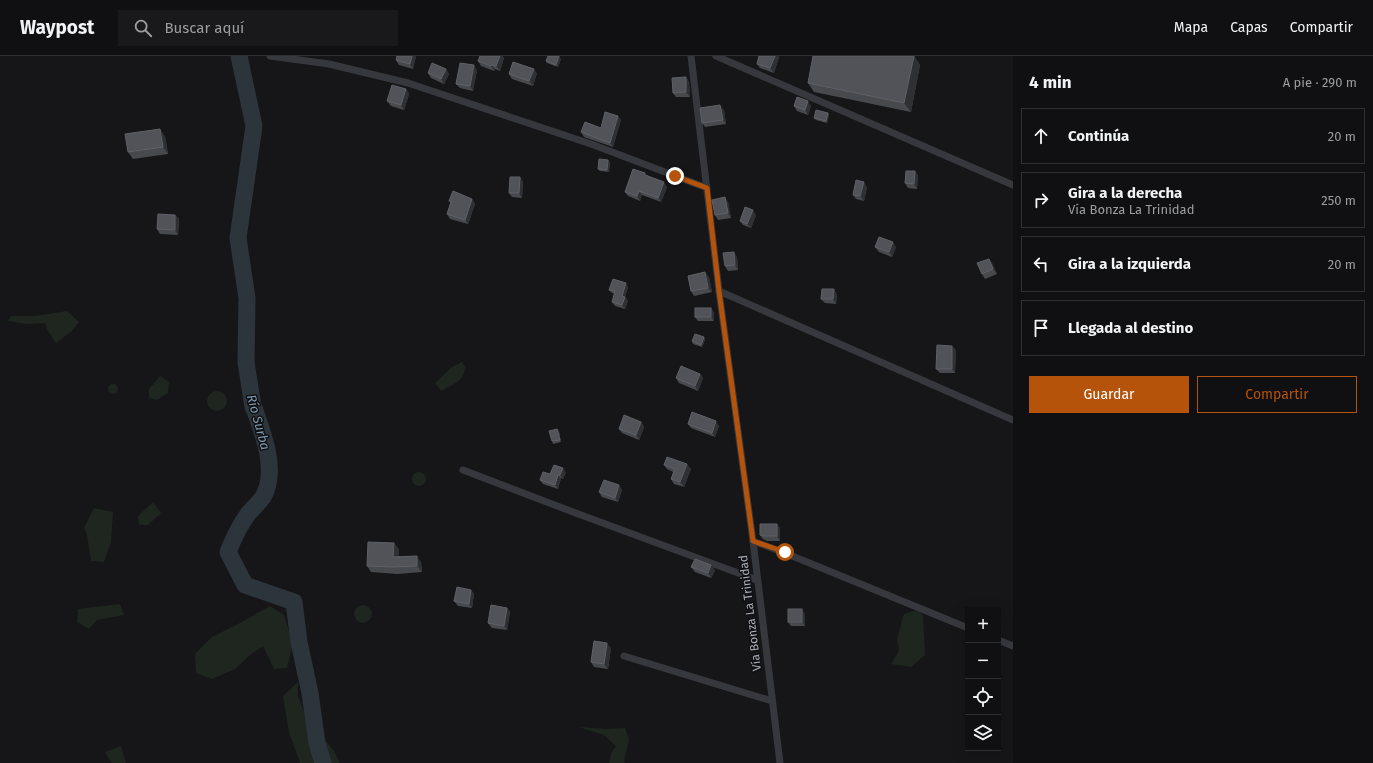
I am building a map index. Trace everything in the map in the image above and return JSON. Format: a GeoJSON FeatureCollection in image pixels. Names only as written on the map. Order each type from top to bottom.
{"type":"FeatureCollection","features":[{"type":"Feature","properties":{"kind":"street"},"geometry":{"type":"LineString","coordinates":[[270,56],[329,64],[408,83],[591,144],[707,188]]}},
{"type":"Feature","properties":{"kind":"street","name":"Vía Bonza La Trinidad"},"geometry":{"type":"LineString","coordinates":[[691,56],[719,291],[753,541],[780,763]]}},
{"type":"Feature","properties":{"kind":"street"},"geometry":{"type":"LineString","coordinates":[[716,56],[1013,185]]}},
{"type":"Feature","properties":{"kind":"street"},"geometry":{"type":"LineString","coordinates":[[719,291],[1013,420]]}},
{"type":"Feature","properties":{"kind":"street"},"geometry":{"type":"LineString","coordinates":[[463,470],[757,580]]}},
{"type":"Feature","properties":{"kind":"street"},"geometry":{"type":"LineString","coordinates":[[753,541],[785,552],[965,627]]}},
{"type":"Feature","properties":{"kind":"street"},"geometry":{"type":"LineString","coordinates":[[1001,641],[1013,646]]}},
{"type":"Feature","properties":{"kind":"street"},"geometry":{"type":"LineString","coordinates":[[624,656],[772,701]]}},
{"type":"Feature","properties":{"kind":"shaded area"},"geometry":{"type":"Polygon","coordinates":[[[67,311],[79,322],[72,331],[56,343],[48,331],[45,323],[27,324],[8,321],[11,316],[35,316],[67,311]]]}},
{"type":"Feature","properties":{"kind":"shaded area"},"geometry":{"type":"Polygon","coordinates":[[[462,362],[465,367],[463,376],[457,382],[441,391],[435,383],[452,367],[462,362]]]}},
{"type":"Feature","properties":{"kind":"shaded area"},"geometry":{"type":"Polygon","coordinates":[[[160,376],[169,382],[168,393],[157,400],[149,398],[149,389],[160,376]]]}},
{"type":"Feature","properties":{"kind":"shaded area"},"geometry":{"type":"Polygon","coordinates":[[[113,384],[118,389],[113,394],[108,389],[113,384]]]}},
{"type":"Feature","properties":{"kind":"shaded area"},"geometry":{"type":"Polygon","coordinates":[[[217,391],[224,394],[227,401],[224,408],[217,411],[210,408],[207,401],[210,394],[217,391]]]}},
{"type":"Feature","properties":{"kind":"shaded area"},"geometry":{"type":"Polygon","coordinates":[[[419,472],[424,474],[426,479],[424,484],[419,486],[414,484],[412,479],[414,474],[419,472]]]}},
{"type":"Feature","properties":{"kind":"shaded area"},"geometry":{"type":"Polygon","coordinates":[[[153,502],[161,513],[148,525],[139,525],[138,516],[153,502]]]}},
{"type":"Feature","properties":{"kind":"shaded area"},"geometry":{"type":"Polygon","coordinates":[[[94,508],[113,512],[111,542],[104,562],[91,561],[87,535],[84,528],[94,508]]]}},
{"type":"Feature","properties":{"kind":"shaded area"},"geometry":{"type":"Polygon","coordinates":[[[120,604],[124,615],[97,620],[89,629],[77,622],[78,609],[120,604]]]}},
{"type":"Feature","properties":{"kind":"shaded area"},"geometry":{"type":"Polygon","coordinates":[[[363,605],[369,608],[372,614],[369,620],[363,623],[357,620],[354,614],[357,608],[363,605]]]}},
{"type":"Feature","properties":{"kind":"shaded area"},"geometry":{"type":"Polygon","coordinates":[[[270,606],[284,615],[289,631],[292,648],[287,668],[274,669],[263,646],[250,655],[235,669],[212,679],[196,673],[195,654],[212,637],[270,606]]]}},
{"type":"Feature","properties":{"kind":"shaded area"},"geometry":{"type":"Polygon","coordinates":[[[917,610],[923,615],[925,655],[911,667],[891,664],[899,651],[897,639],[904,614],[917,610]]]}},
{"type":"Feature","properties":{"kind":"shaded area"},"geometry":{"type":"Polygon","coordinates":[[[298,682],[298,696],[306,717],[334,751],[340,763],[300,763],[289,732],[283,696],[298,682]]]}},
{"type":"Feature","properties":{"kind":"shaded area"},"geometry":{"type":"Polygon","coordinates":[[[579,727],[605,729],[625,728],[629,739],[624,761],[625,763],[609,763],[611,754],[616,746],[604,735],[579,727]]]}},
{"type":"Feature","properties":{"kind":"shaded area"},"geometry":{"type":"Polygon","coordinates":[[[121,746],[126,763],[112,763],[105,752],[121,746]]]}},
{"type":"Feature","properties":{"kind":"building"},"geometry":{"type":"Polygon","coordinates":[[[397,56],[412,56],[410,64],[396,60],[397,56]]]}},
{"type":"Feature","properties":{"kind":"building"},"geometry":{"type":"Polygon","coordinates":[[[480,56],[500,56],[496,66],[491,66],[478,61],[480,56]]]}},
{"type":"Feature","properties":{"kind":"building"},"geometry":{"type":"Polygon","coordinates":[[[548,56],[559,56],[556,65],[546,61],[548,56]]]}},
{"type":"Feature","properties":{"kind":"building"},"geometry":{"type":"Polygon","coordinates":[[[759,56],[775,56],[770,68],[757,64],[759,56]]]}},
{"type":"Feature","properties":{"kind":"building"},"geometry":{"type":"Polygon","coordinates":[[[813,56],[914,56],[904,103],[808,83],[813,56]]]}},
{"type":"Feature","properties":{"kind":"building"},"geometry":{"type":"Polygon","coordinates":[[[513,62],[534,69],[529,81],[509,74],[513,62]]]}},
{"type":"Feature","properties":{"kind":"building"},"geometry":{"type":"Polygon","coordinates":[[[432,63],[446,69],[441,79],[428,73],[432,63]]]}},
{"type":"Feature","properties":{"kind":"building"},"geometry":{"type":"Polygon","coordinates":[[[460,63],[474,65],[470,86],[456,84],[460,63]]]}},
{"type":"Feature","properties":{"kind":"building"},"geometry":{"type":"Polygon","coordinates":[[[686,77],[686,92],[673,93],[672,78],[686,77]]]}},
{"type":"Feature","properties":{"kind":"building"},"geometry":{"type":"Polygon","coordinates":[[[392,85],[406,89],[401,105],[387,101],[392,85]]]}},
{"type":"Feature","properties":{"kind":"building"},"geometry":{"type":"Polygon","coordinates":[[[797,97],[808,101],[805,110],[794,106],[797,97]]]}},
{"type":"Feature","properties":{"kind":"building"},"geometry":{"type":"Polygon","coordinates":[[[720,105],[723,120],[702,123],[700,108],[720,105]]]}},
{"type":"Feature","properties":{"kind":"building"},"geometry":{"type":"Polygon","coordinates":[[[816,110],[828,113],[826,121],[814,118],[816,110]]]}},
{"type":"Feature","properties":{"kind":"building"},"geometry":{"type":"Polygon","coordinates":[[[605,112],[618,116],[610,143],[581,132],[585,122],[601,128],[605,112]]]}},
{"type":"Feature","properties":{"kind":"building"},"geometry":{"type":"Polygon","coordinates":[[[160,129],[163,147],[128,152],[125,134],[160,129]]]}},
{"type":"Feature","properties":{"kind":"building"},"geometry":{"type":"Polygon","coordinates":[[[599,159],[608,160],[607,170],[598,169],[599,159]]]}},
{"type":"Feature","properties":{"kind":"building"},"geometry":{"type":"Polygon","coordinates":[[[633,169],[664,182],[658,198],[639,191],[637,196],[625,192],[633,169]]]}},
{"type":"Feature","properties":{"kind":"building"},"geometry":{"type":"Polygon","coordinates":[[[906,171],[915,171],[914,184],[905,183],[906,171]]]}},
{"type":"Feature","properties":{"kind":"building"},"geometry":{"type":"Polygon","coordinates":[[[510,177],[520,177],[519,193],[509,193],[510,177]]]}},
{"type":"Feature","properties":{"kind":"building"},"geometry":{"type":"Polygon","coordinates":[[[856,180],[864,182],[860,196],[853,195],[856,180]]]}},
{"type":"Feature","properties":{"kind":"building"},"geometry":{"type":"Polygon","coordinates":[[[453,191],[472,199],[465,220],[447,214],[451,202],[449,201],[453,191]]]}},
{"type":"Feature","properties":{"kind":"building"},"geometry":{"type":"Polygon","coordinates":[[[725,197],[728,213],[715,215],[712,200],[725,197]]]}},
{"type":"Feature","properties":{"kind":"building"},"geometry":{"type":"Polygon","coordinates":[[[745,207],[753,210],[747,224],[740,221],[745,207]]]}},
{"type":"Feature","properties":{"kind":"building"},"geometry":{"type":"Polygon","coordinates":[[[158,214],[175,215],[175,230],[157,229],[158,214]]]}},
{"type":"Feature","properties":{"kind":"building"},"geometry":{"type":"Polygon","coordinates":[[[879,237],[893,242],[889,252],[875,247],[879,237]]]}},
{"type":"Feature","properties":{"kind":"building"},"geometry":{"type":"Polygon","coordinates":[[[734,252],[735,265],[725,266],[723,253],[734,252]]]}},
{"type":"Feature","properties":{"kind":"building"},"geometry":{"type":"Polygon","coordinates":[[[989,259],[993,269],[982,274],[977,263],[989,259]]]}},
{"type":"Feature","properties":{"kind":"building"},"geometry":{"type":"Polygon","coordinates":[[[705,272],[708,288],[691,291],[688,276],[705,272]]]}},
{"type":"Feature","properties":{"kind":"building"},"geometry":{"type":"Polygon","coordinates":[[[613,279],[626,283],[622,296],[625,297],[622,305],[612,302],[615,291],[609,290],[613,279]]]}},
{"type":"Feature","properties":{"kind":"building"},"geometry":{"type":"Polygon","coordinates":[[[822,289],[834,289],[833,299],[821,299],[822,289]]]}},
{"type":"Feature","properties":{"kind":"building"},"geometry":{"type":"Polygon","coordinates":[[[695,308],[711,308],[711,317],[695,317],[695,308]]]}},
{"type":"Feature","properties":{"kind":"building"},"geometry":{"type":"Polygon","coordinates":[[[695,334],[704,337],[701,345],[692,341],[695,334]]]}},
{"type":"Feature","properties":{"kind":"building"},"geometry":{"type":"Polygon","coordinates":[[[937,345],[952,346],[952,369],[936,369],[937,345]]]}},
{"type":"Feature","properties":{"kind":"building"},"geometry":{"type":"Polygon","coordinates":[[[681,366],[700,374],[695,386],[676,378],[681,366]]]}},
{"type":"Feature","properties":{"kind":"building"},"geometry":{"type":"Polygon","coordinates":[[[692,412],[716,421],[712,433],[688,424],[692,412]]]}},
{"type":"Feature","properties":{"kind":"building"},"geometry":{"type":"Polygon","coordinates":[[[624,415],[641,422],[636,435],[619,429],[624,415]]]}},
{"type":"Feature","properties":{"kind":"building"},"geometry":{"type":"Polygon","coordinates":[[[557,429],[560,440],[552,441],[549,431],[557,429]]]}},
{"type":"Feature","properties":{"kind":"building"},"geometry":{"type":"Polygon","coordinates":[[[667,457],[687,464],[680,482],[671,479],[675,469],[664,465],[667,457]]]}},
{"type":"Feature","properties":{"kind":"building"},"geometry":{"type":"Polygon","coordinates":[[[554,465],[563,468],[560,475],[558,475],[555,485],[540,480],[543,472],[550,474],[554,465]]]}},
{"type":"Feature","properties":{"kind":"building"},"geometry":{"type":"Polygon","coordinates":[[[604,480],[619,485],[615,498],[599,492],[604,480]]]}},
{"type":"Feature","properties":{"kind":"building"},"geometry":{"type":"Polygon","coordinates":[[[760,524],[777,524],[777,536],[760,535],[760,524]]]}},
{"type":"Feature","properties":{"kind":"building"},"geometry":{"type":"Polygon","coordinates":[[[368,542],[394,543],[393,557],[417,556],[417,566],[367,566],[368,542]]]}},
{"type":"Feature","properties":{"kind":"building"},"geometry":{"type":"Polygon","coordinates":[[[695,559],[711,565],[708,573],[691,567],[695,559]]]}},
{"type":"Feature","properties":{"kind":"building"},"geometry":{"type":"Polygon","coordinates":[[[457,587],[471,590],[469,604],[454,601],[457,587]]]}},
{"type":"Feature","properties":{"kind":"building"},"geometry":{"type":"Polygon","coordinates":[[[491,605],[507,608],[504,626],[488,623],[491,605]]]}},
{"type":"Feature","properties":{"kind":"building"},"geometry":{"type":"Polygon","coordinates":[[[788,609],[802,609],[802,622],[788,622],[788,609]]]}},
{"type":"Feature","properties":{"kind":"building"},"geometry":{"type":"Polygon","coordinates":[[[594,641],[607,643],[604,664],[591,662],[594,641]]]}},
{"type":"Feature","properties":{"kind":"waterway","name":"Río Surba"},"geometry":{"type":"LineString","coordinates":[[239,56],[254,126],[238,238],[247,298],[246,362],[253,407],[268,452],[269,476],[263,497],[242,523],[228,552],[245,585],[294,602],[299,642],[310,693],[317,743],[323,763]]}},
{"type":"Feature","properties":{"kind":"route"},"geometry":{"type":"LineString","coordinates":[[675,176],[707,188],[719,291],[753,541],[785,552]]}}]}
